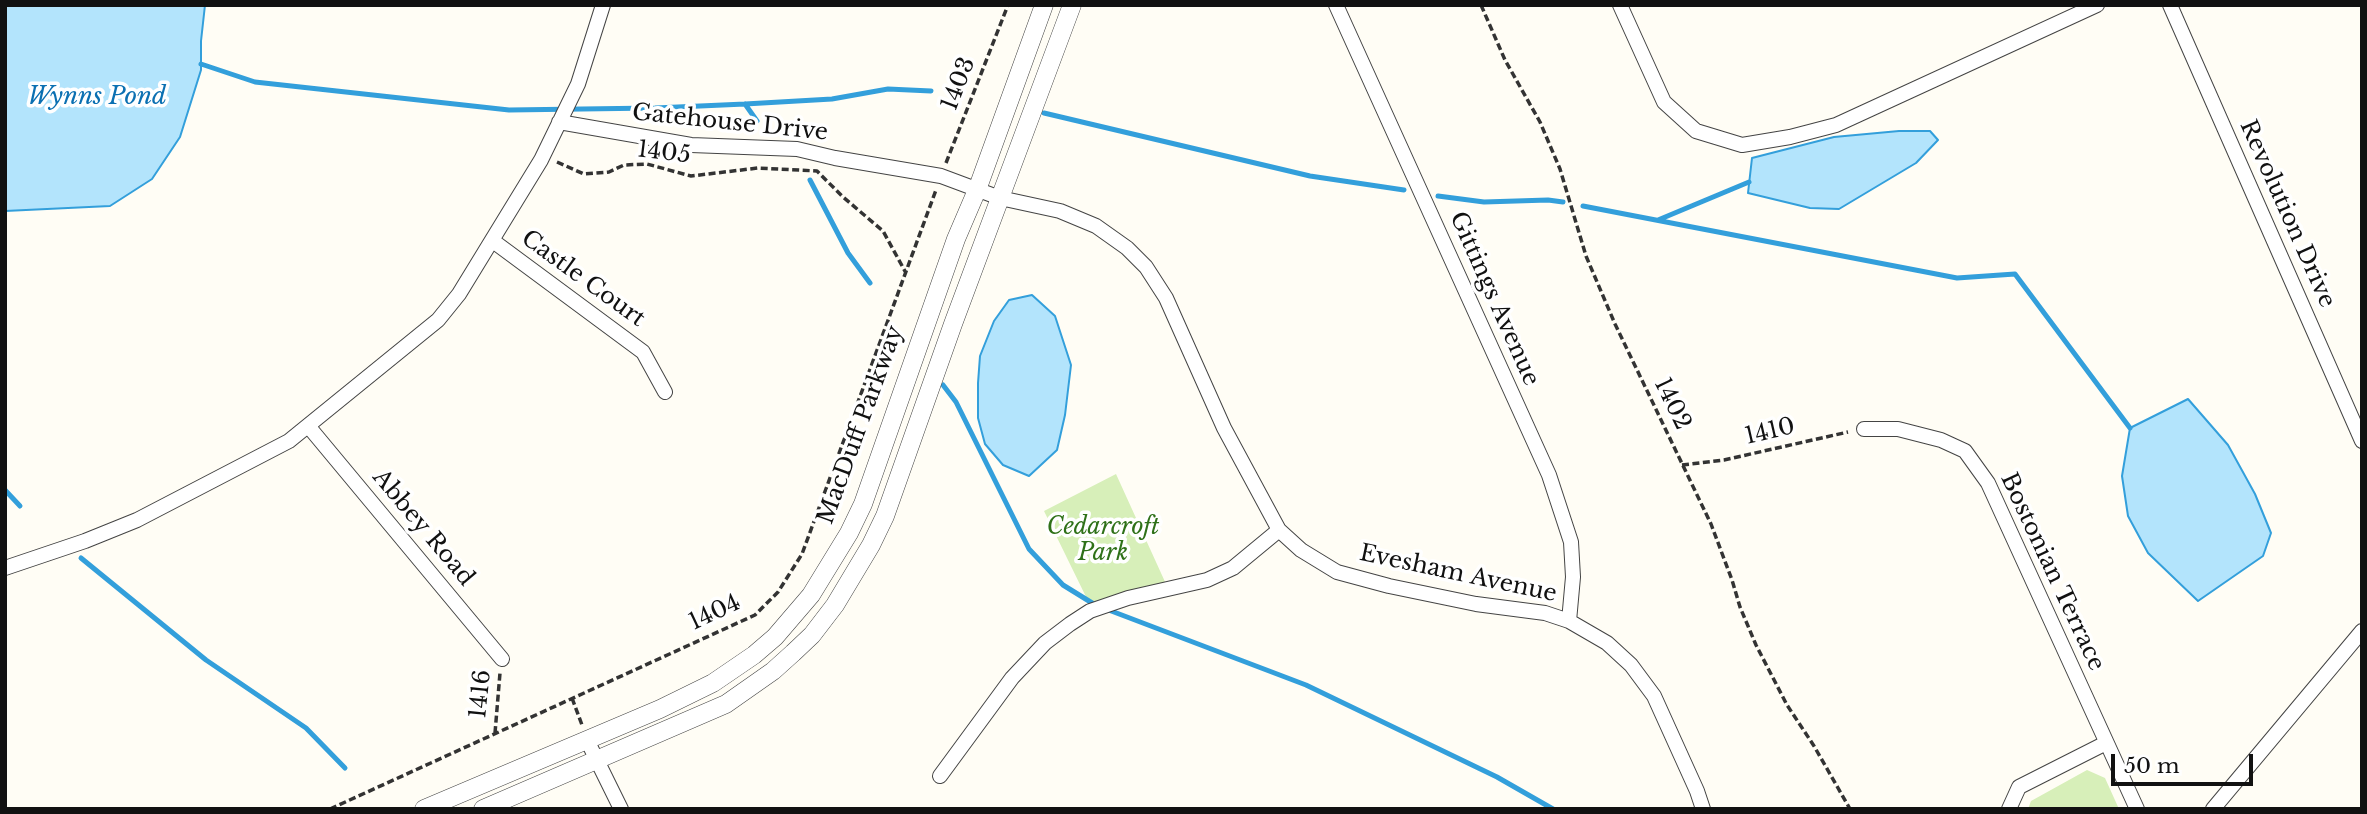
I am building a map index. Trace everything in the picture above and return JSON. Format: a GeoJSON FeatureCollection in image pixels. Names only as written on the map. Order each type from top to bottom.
{"type":"FeatureCollection","features":[{"type":"Feature","properties":{"kind":"street"},"geometry":{"type":"LineString","coordinates":[[5,568],[137,520],[289,441],[438,320],[459,294],[541,160],[578,84],[603,5]]}},
{"type":"Feature","properties":{"kind":"street","name":"MacDuff Parkway"},"geometry":{"type":"LineString","coordinates":[[424,809],[660,709],[713,683],[775,637],[811,596],[863,504],[951,252],[977,190],[1044,5]]}},
{"type":"Feature","properties":{"kind":"street"},"geometry":{"type":"LineString","coordinates":[[482,809],[726,704],[773,671],[793,653],[812,635],[835,605],[885,516],[1072,5]]}},
{"type":"Feature","properties":{"kind":"street","name":"Gittings Avenue"},"geometry":{"type":"LineString","coordinates":[[1336,5],[1549,475],[1571,542],[1573,577],[1569,621]]}},
{"type":"Feature","properties":{"kind":"street"},"geometry":{"type":"LineString","coordinates":[[1620,5],[1664,103],[1696,131],[1742,145],[1790,137],[1836,125],[2097,5]]}},
{"type":"Feature","properties":{"kind":"street","name":"Revolution Drive"},"geometry":{"type":"LineString","coordinates":[[2170,5],[2362,441]]}},
{"type":"Feature","properties":{"kind":"street","name":"Gatehouse Drive"},"geometry":{"type":"LineString","coordinates":[[559,122],[691,145],[797,149],[941,176],[1000,198]]}},
{"type":"Feature","properties":{"kind":"street","name":"Evesham Avenue"},"geometry":{"type":"LineString","coordinates":[[1000,198],[1060,211],[1096,226],[1127,248],[1146,267],[1166,298],[1224,428],[1279,530],[1301,550],[1338,572],[1389,586],[1476,604],[1545,613],[1569,621],[1607,643],[1631,665],[1654,696],[1703,809]]}},
{"type":"Feature","properties":{"kind":"street","name":"Castle Court"},"geometry":{"type":"LineString","coordinates":[[492,241],[643,352],[665,392]]}},
{"type":"Feature","properties":{"kind":"street","name":"Abbey Road"},"geometry":{"type":"LineString","coordinates":[[309,427],[502,659]]}},
{"type":"Feature","properties":{"kind":"street","name":"Bostonian Terrace"},"geometry":{"type":"LineString","coordinates":[[1864,429],[1898,429],[1941,440],[1965,452],[1988,483],[2137,809]]}},
{"type":"Feature","properties":{"kind":"street"},"geometry":{"type":"LineString","coordinates":[[940,776],[990,707],[1045,643],[1090,611],[1216,576],[1233,568],[1279,530]]}},
{"type":"Feature","properties":{"kind":"street"},"geometry":{"type":"LineString","coordinates":[[2213,809],[2362,631]]}},
{"type":"Feature","properties":{"kind":"street"},"geometry":{"type":"LineString","coordinates":[[587,740],[621,809]]}},
{"type":"Feature","properties":{"kind":"street"},"geometry":{"type":"LineString","coordinates":[[2009,809],[2019,787],[2106,743]]}},
{"type":"Feature","properties":{"kind":"path","name":"1403"},"geometry":{"type":"LineString","coordinates":[[941,176],[1008,5]]}},
{"type":"Feature","properties":{"kind":"path","name":"1402"},"geometry":{"type":"LineString","coordinates":[[1481,5],[1505,60],[1540,122],[1560,169],[1586,256],[1615,324],[1711,524],[1756,645],[1787,705],[1850,809]]}},
{"type":"Feature","properties":{"kind":"path","name":"1405"},"geometry":{"type":"LineString","coordinates":[[541,160],[562,162],[584,174],[608,172],[624,165],[647,163],[691,176],[758,168],[817,171],[883,230],[906,273]]}},
{"type":"Feature","properties":{"kind":"path","name":"1404"},"geometry":{"type":"LineString","coordinates":[[330,809],[755,615],[778,592],[802,554],[941,176]]}},
{"type":"Feature","properties":{"kind":"path","name":"1410"},"geometry":{"type":"LineString","coordinates":[[1682,465],[1724,460],[1864,429]]}},
{"type":"Feature","properties":{"kind":"path","name":"1416"},"geometry":{"type":"LineString","coordinates":[[495,733],[502,659]]}},
{"type":"Feature","properties":{"kind":"path"},"geometry":{"type":"LineString","coordinates":[[572,698],[587,740]]}},
{"type":"Feature","properties":{"kind":"green space","name":"Cedarcroft Park"},"geometry":{"type":"Polygon","coordinates":[[[1116,474],[1166,584],[1090,605],[1044,511],[1116,474]]]}},
{"type":"Feature","properties":{"kind":"green space"},"geometry":{"type":"Polygon","coordinates":[[[2087,770],[2105,778],[2119,809],[2028,809],[2031,801],[2087,770]]]}},
{"type":"Feature","properties":{"kind":"water","name":"Wynns Pond"},"geometry":{"type":"Polygon","coordinates":[[[5,5],[205,5],[201,70],[180,137],[152,179],[110,206],[5,211],[5,5]]]}},
{"type":"Feature","properties":{"kind":"water"},"geometry":{"type":"Polygon","coordinates":[[[1930,131],[1938,140],[1916,163],[1839,209],[1810,208],[1748,193],[1752,158],[1834,137],[1930,131]]]}},
{"type":"Feature","properties":{"kind":"water"},"geometry":{"type":"Polygon","coordinates":[[[1032,295],[1055,316],[1071,365],[1065,415],[1057,450],[1029,476],[1003,465],[985,444],[978,418],[978,383],[980,356],[994,321],[1009,300],[1032,295]]]}},
{"type":"Feature","properties":{"kind":"water"},"geometry":{"type":"Polygon","coordinates":[[[2188,399],[2228,445],[2255,494],[2271,533],[2263,556],[2198,601],[2148,553],[2128,516],[2122,476],[2130,428],[2188,399]]]}},
{"type":"Feature","properties":{"kind":"waterway"},"geometry":{"type":"LineString","coordinates":[[201,64],[255,82],[509,110],[745,104],[832,99],[888,89],[931,91]]}},
{"type":"Feature","properties":{"kind":"waterway"},"geometry":{"type":"LineString","coordinates":[[745,104],[757,121]]}},
{"type":"Feature","properties":{"kind":"waterway"},"geometry":{"type":"LineString","coordinates":[[1044,113],[1310,176],[1404,190]]}},
{"type":"Feature","properties":{"kind":"waterway"},"geometry":{"type":"LineString","coordinates":[[810,180],[848,253],[870,283]]}},
{"type":"Feature","properties":{"kind":"waterway"},"geometry":{"type":"LineString","coordinates":[[1658,220],[1749,182]]}},
{"type":"Feature","properties":{"kind":"waterway"},"geometry":{"type":"LineString","coordinates":[[1438,196],[1484,202],[1563,202]]}},
{"type":"Feature","properties":{"kind":"waterway"},"geometry":{"type":"LineString","coordinates":[[1583,206],[1957,278],[2015,274],[2130,428]]}},
{"type":"Feature","properties":{"kind":"waterway"},"geometry":{"type":"LineString","coordinates":[[943,385],[956,402],[1029,549],[1063,585],[1097,606]]}},
{"type":"Feature","properties":{"kind":"waterway"},"geometry":{"type":"LineString","coordinates":[[5,490],[20,506]]}},
{"type":"Feature","properties":{"kind":"waterway"},"geometry":{"type":"LineString","coordinates":[[81,558],[206,660],[306,728],[345,768]]}},
{"type":"Feature","properties":{"kind":"waterway"},"geometry":{"type":"LineString","coordinates":[[1106,609],[1306,685],[1497,777],[1553,809]]}}]}
